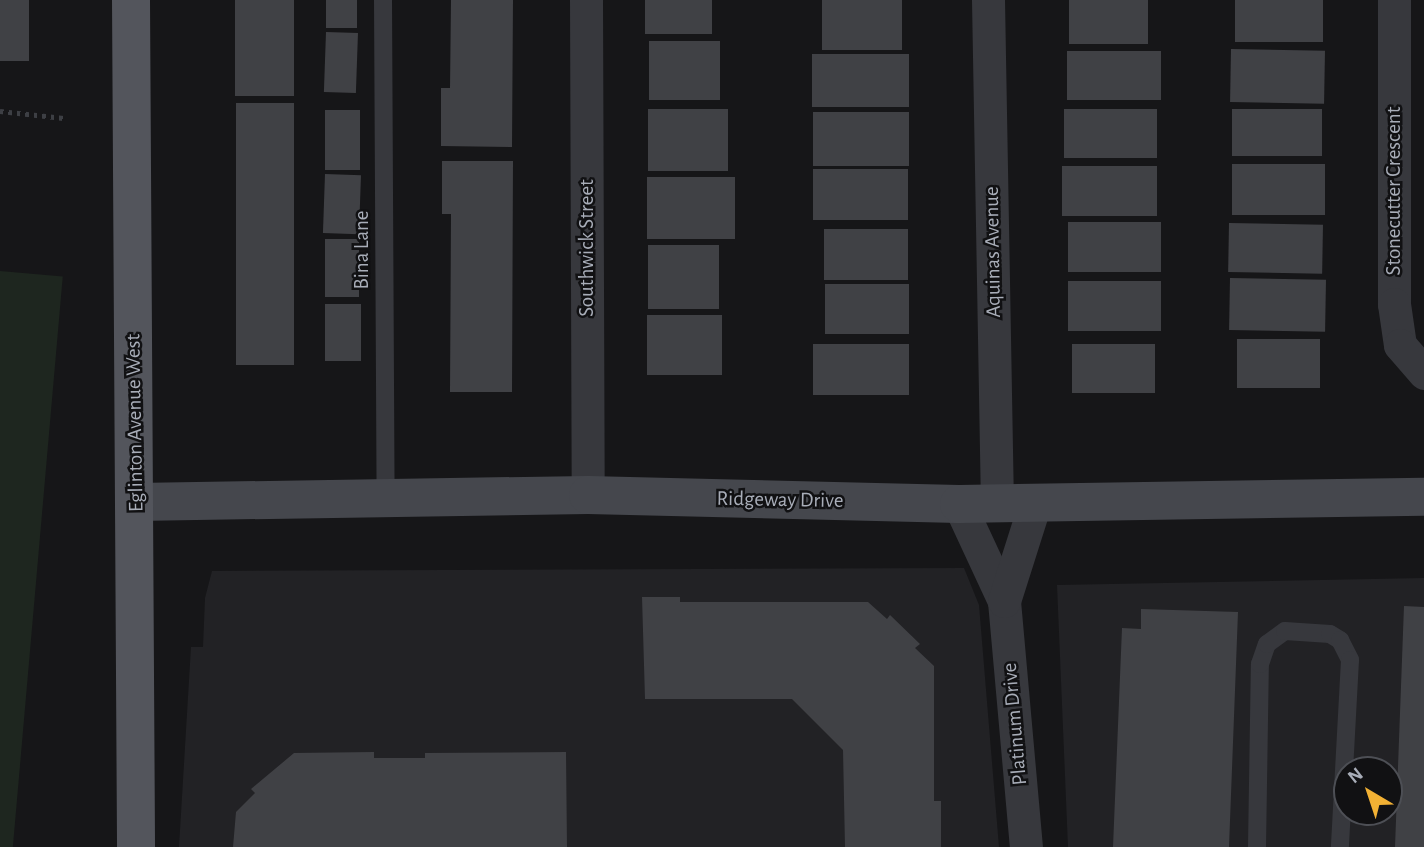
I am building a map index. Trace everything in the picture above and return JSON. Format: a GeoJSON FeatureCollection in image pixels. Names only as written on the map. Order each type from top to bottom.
{"type":"FeatureCollection","features":[{"type":"Feature","properties":{"kind":"main road","name":"Eglinton Avenue West"},"geometry":{"type":"LineString","coordinates":[[131,0],[136,847]]}},
{"type":"Feature","properties":{"kind":"street","name":"Southwick Street"},"geometry":{"type":"LineString","coordinates":[[586,0],[588,495]]}},
{"type":"Feature","properties":{"kind":"street","name":"Aquinas Avenue"},"geometry":{"type":"LineString","coordinates":[[988,0],[998,504]]}},
{"type":"Feature","properties":{"kind":"street","name":"Stonecutter Crescent"},"geometry":{"type":"LineString","coordinates":[[1394,0],[1394,304],[1400,345],[1424,373]]}},
{"type":"Feature","properties":{"kind":"street","name":"Ridgeway Drive"},"geometry":{"type":"LineString","coordinates":[[136,502],[588,495],[998,504],[1424,497]]}},
{"type":"Feature","properties":{"kind":"street","name":"Platinum Drive"},"geometry":{"type":"LineString","coordinates":[[1004,601],[1035,503]]}},
{"type":"Feature","properties":{"kind":"street","name":"Platinum Drive"},"geometry":{"type":"LineString","coordinates":[[959,504],[1004,601],[1026,847]]}},
{"type":"Feature","properties":{"kind":"lane","name":"Bina Lane"},"geometry":{"type":"LineString","coordinates":[[383,0],[386,499]]}},
{"type":"Feature","properties":{"kind":"lane"},"geometry":{"type":"LineString","coordinates":[[1257,847],[1260,664],[1267,643],[1285,631],[1330,634],[1340,640],[1350,660],[1340,847]]}},
{"type":"Feature","properties":{"kind":"path"},"geometry":{"type":"LineString","coordinates":[[0,111],[64,118]]}},
{"type":"Feature","properties":{"kind":"shaded area"},"geometry":{"type":"Polygon","coordinates":[[[0,271],[63,276],[13,847],[0,847],[0,271]]]}},
{"type":"Feature","properties":{"kind":"shaded area"},"geometry":{"type":"Polygon","coordinates":[[[964,568],[979,605],[999,847],[179,847],[191,647],[203,647],[205,598],[212,571],[964,568]]]}},
{"type":"Feature","properties":{"kind":"shaded area"},"geometry":{"type":"Polygon","coordinates":[[[1424,578],[1424,847],[1068,847],[1057,585],[1424,578]]]}},
{"type":"Feature","properties":{"kind":"building"},"geometry":{"type":"Polygon","coordinates":[[[0,0],[29,0],[29,61],[0,61],[0,0]]]}},
{"type":"Feature","properties":{"kind":"building"},"geometry":{"type":"Polygon","coordinates":[[[235,0],[294,0],[294,96],[235,96],[235,0]]]}},
{"type":"Feature","properties":{"kind":"building"},"geometry":{"type":"Polygon","coordinates":[[[326,0],[357,0],[357,28],[326,28],[326,0]]]}},
{"type":"Feature","properties":{"kind":"building"},"geometry":{"type":"Polygon","coordinates":[[[451,0],[513,0],[512,147],[441,146],[441,88],[450,88],[451,0]]]}},
{"type":"Feature","properties":{"kind":"building"},"geometry":{"type":"Polygon","coordinates":[[[645,0],[712,0],[712,34],[645,34],[645,0]]]}},
{"type":"Feature","properties":{"kind":"building"},"geometry":{"type":"Polygon","coordinates":[[[822,0],[902,0],[902,50],[822,50],[822,0]]]}},
{"type":"Feature","properties":{"kind":"building"},"geometry":{"type":"Polygon","coordinates":[[[1069,0],[1148,0],[1148,44],[1069,44],[1069,0]]]}},
{"type":"Feature","properties":{"kind":"building"},"geometry":{"type":"Polygon","coordinates":[[[1235,0],[1323,0],[1323,42],[1235,42],[1235,0]]]}},
{"type":"Feature","properties":{"kind":"building"},"geometry":{"type":"Polygon","coordinates":[[[326,32],[358,33],[356,93],[324,92],[326,32]]]}},
{"type":"Feature","properties":{"kind":"building"},"geometry":{"type":"Polygon","coordinates":[[[649,41],[720,41],[720,100],[649,100],[649,41]]]}},
{"type":"Feature","properties":{"kind":"building"},"geometry":{"type":"Polygon","coordinates":[[[1231,49],[1325,51],[1324,104],[1230,102],[1231,49]]]}},
{"type":"Feature","properties":{"kind":"building"},"geometry":{"type":"Polygon","coordinates":[[[1067,51],[1161,51],[1161,100],[1067,100],[1067,51]]]}},
{"type":"Feature","properties":{"kind":"building"},"geometry":{"type":"Polygon","coordinates":[[[812,54],[909,54],[909,107],[812,107],[812,54]]]}},
{"type":"Feature","properties":{"kind":"building"},"geometry":{"type":"Polygon","coordinates":[[[236,103],[294,103],[294,365],[236,365],[236,103]]]}},
{"type":"Feature","properties":{"kind":"building"},"geometry":{"type":"Polygon","coordinates":[[[648,109],[728,109],[728,171],[648,171],[648,109]]]}},
{"type":"Feature","properties":{"kind":"building"},"geometry":{"type":"Polygon","coordinates":[[[1064,109],[1157,109],[1157,158],[1064,158],[1064,109]]]}},
{"type":"Feature","properties":{"kind":"building"},"geometry":{"type":"Polygon","coordinates":[[[1232,109],[1322,109],[1322,156],[1232,156],[1232,109]]]}},
{"type":"Feature","properties":{"kind":"building"},"geometry":{"type":"Polygon","coordinates":[[[325,110],[360,110],[360,170],[325,170],[325,110]]]}},
{"type":"Feature","properties":{"kind":"building"},"geometry":{"type":"Polygon","coordinates":[[[813,112],[909,112],[909,166],[813,166],[813,112]]]}},
{"type":"Feature","properties":{"kind":"building"},"geometry":{"type":"Polygon","coordinates":[[[442,161],[513,161],[512,392],[450,392],[451,214],[442,214],[442,161]]]}},
{"type":"Feature","properties":{"kind":"building"},"geometry":{"type":"Polygon","coordinates":[[[1232,164],[1325,164],[1325,215],[1232,215],[1232,164]]]}},
{"type":"Feature","properties":{"kind":"building"},"geometry":{"type":"Polygon","coordinates":[[[1062,166],[1157,166],[1157,216],[1062,216],[1062,166]]]}},
{"type":"Feature","properties":{"kind":"building"},"geometry":{"type":"Polygon","coordinates":[[[813,169],[908,169],[908,220],[813,220],[813,169]]]}},
{"type":"Feature","properties":{"kind":"building"},"geometry":{"type":"Polygon","coordinates":[[[325,174],[361,175],[359,234],[323,233],[325,174]]]}},
{"type":"Feature","properties":{"kind":"building"},"geometry":{"type":"Polygon","coordinates":[[[647,177],[735,177],[735,239],[647,239],[647,177]]]}},
{"type":"Feature","properties":{"kind":"building"},"geometry":{"type":"Polygon","coordinates":[[[1068,222],[1161,222],[1161,272],[1068,272],[1068,222]]]}},
{"type":"Feature","properties":{"kind":"building"},"geometry":{"type":"Polygon","coordinates":[[[1229,223],[1323,225],[1322,274],[1228,272],[1229,223]]]}},
{"type":"Feature","properties":{"kind":"building"},"geometry":{"type":"Polygon","coordinates":[[[824,229],[908,229],[908,280],[824,280],[824,229]]]}},
{"type":"Feature","properties":{"kind":"building"},"geometry":{"type":"Polygon","coordinates":[[[325,239],[359,239],[359,297],[325,297],[325,239]]]}},
{"type":"Feature","properties":{"kind":"building"},"geometry":{"type":"Polygon","coordinates":[[[648,245],[719,245],[719,309],[648,309],[648,245]]]}},
{"type":"Feature","properties":{"kind":"building"},"geometry":{"type":"Polygon","coordinates":[[[1230,278],[1326,280],[1325,332],[1229,330],[1230,278]]]}},
{"type":"Feature","properties":{"kind":"building"},"geometry":{"type":"Polygon","coordinates":[[[1068,281],[1161,281],[1161,331],[1068,331],[1068,281]]]}},
{"type":"Feature","properties":{"kind":"building"},"geometry":{"type":"Polygon","coordinates":[[[825,284],[909,284],[909,334],[825,334],[825,284]]]}},
{"type":"Feature","properties":{"kind":"building"},"geometry":{"type":"Polygon","coordinates":[[[325,304],[361,304],[361,361],[325,361],[325,304]]]}},
{"type":"Feature","properties":{"kind":"building"},"geometry":{"type":"Polygon","coordinates":[[[647,315],[722,315],[722,375],[647,375],[647,315]]]}},
{"type":"Feature","properties":{"kind":"building"},"geometry":{"type":"Polygon","coordinates":[[[1237,339],[1320,339],[1320,388],[1237,388],[1237,339]]]}},
{"type":"Feature","properties":{"kind":"building"},"geometry":{"type":"Polygon","coordinates":[[[813,344],[909,344],[909,395],[813,395],[813,344]]]}},
{"type":"Feature","properties":{"kind":"building"},"geometry":{"type":"Polygon","coordinates":[[[1072,344],[1155,344],[1155,393],[1072,393],[1072,344]]]}},
{"type":"Feature","properties":{"kind":"building"},"geometry":{"type":"Polygon","coordinates":[[[642,597],[680,597],[680,602],[868,602],[887,619],[890,615],[920,644],[915,648],[934,666],[934,801],[941,801],[941,847],[845,847],[843,750],[792,699],[645,699],[642,597]]]}},
{"type":"Feature","properties":{"kind":"building"},"geometry":{"type":"Polygon","coordinates":[[[1404,606],[1424,607],[1424,847],[1395,847],[1396,826],[1403,826],[1403,756],[1398,756],[1404,606]]]}},
{"type":"Feature","properties":{"kind":"building"},"geometry":{"type":"Polygon","coordinates":[[[1141,609],[1238,612],[1229,847],[1113,847],[1122,628],[1141,629],[1141,609]]]}},
{"type":"Feature","properties":{"kind":"building"},"geometry":{"type":"Polygon","coordinates":[[[374,752],[374,758],[425,758],[425,753],[566,752],[567,847],[233,847],[236,812],[255,793],[251,789],[294,753],[374,752]]]}}]}
